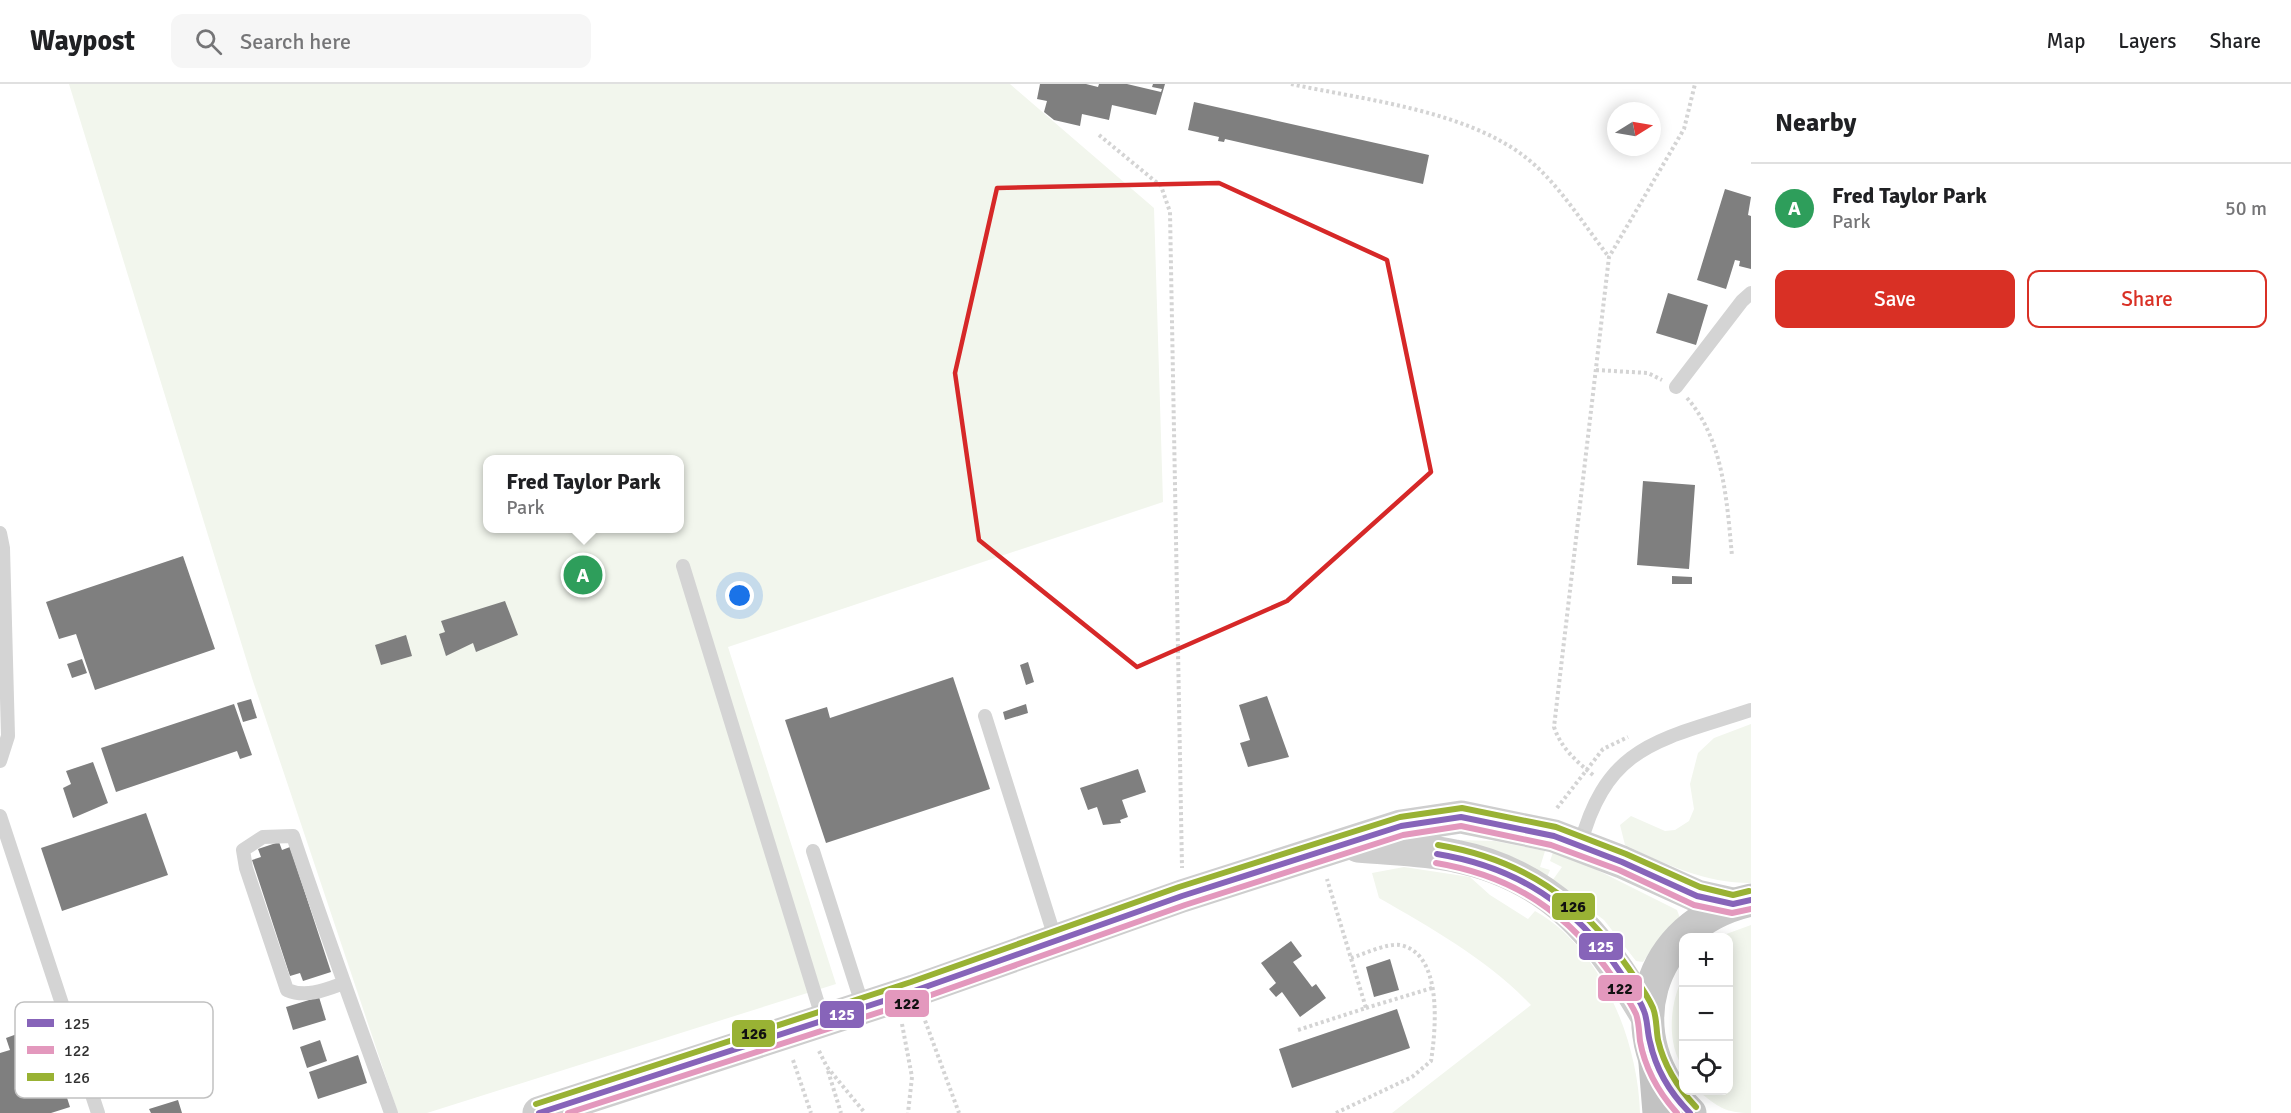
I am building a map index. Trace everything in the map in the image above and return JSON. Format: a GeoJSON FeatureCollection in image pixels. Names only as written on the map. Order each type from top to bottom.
{"type":"FeatureCollection","features":[{"type":"Feature","properties":{"kind":"highway"},"geometry":{"type":"LineString","coordinates":[[1655,1063],[1659,1113]]}},
{"type":"Feature","properties":{"kind":"main road"},"geometry":{"type":"LineString","coordinates":[[539,1113],[906,994],[1182,896],[1401,826],[1461,817],[1554,836],[1697,896],[1742,902]]}},
{"type":"Feature","properties":{"kind":"main road"},"geometry":{"type":"LineString","coordinates":[[1331,848],[1455,856],[1520,877],[1574,916],[1614,961],[1646,1015],[1655,1063],[1674,1096],[1690,1113]]}},
{"type":"Feature","properties":{"kind":"main road"},"geometry":{"type":"LineString","coordinates":[[1646,1015],[1655,978],[1670,949],[1705,917],[1742,902]]}},
{"type":"Feature","properties":{"kind":"lane"},"geometry":{"type":"LineString","coordinates":[[1676,387],[1742,301],[1751,293]]}},
{"type":"Feature","properties":{"kind":"lane"},"geometry":{"type":"LineString","coordinates":[[0,533],[3,548],[8,736],[0,760]]}},
{"type":"Feature","properties":{"kind":"lane"},"geometry":{"type":"LineString","coordinates":[[683,566],[805,1027]]}},
{"type":"Feature","properties":{"kind":"lane"},"geometry":{"type":"LineString","coordinates":[[1580,846],[1591,808],[1606,785],[1632,754],[1647,746],[1751,710]]}},
{"type":"Feature","properties":{"kind":"lane"},"geometry":{"type":"LineString","coordinates":[[985,716],[1056,941]]}},
{"type":"Feature","properties":{"kind":"lane"},"geometry":{"type":"LineString","coordinates":[[0,816],[61,1002]]}},
{"type":"Feature","properties":{"kind":"lane"},"geometry":{"type":"LineString","coordinates":[[344,983],[320,991],[297,994],[286,990],[246,868],[243,850],[263,837],[293,836],[391,1113]]}},
{"type":"Feature","properties":{"kind":"lane"},"geometry":{"type":"LineString","coordinates":[[813,851],[863,1008]]}},
{"type":"Feature","properties":{"kind":"lane"},"geometry":{"type":"LineString","coordinates":[[93,1098],[98,1113]]}},
{"type":"Feature","properties":{"kind":"path"},"geometry":{"type":"LineString","coordinates":[[1291,84],[1459,121],[1491,135],[1525,157],[1548,179],[1609,258]]}},
{"type":"Feature","properties":{"kind":"path"},"geometry":{"type":"LineString","coordinates":[[1606,785],[1569,753],[1558,740],[1554,727],[1609,258],[1683,129],[1695,84]]}},
{"type":"Feature","properties":{"kind":"path"},"geometry":{"type":"LineString","coordinates":[[1099,135],[1161,186],[1170,212],[1182,896]]}},
{"type":"Feature","properties":{"kind":"path"},"geometry":{"type":"LineString","coordinates":[[1596,370],[1648,373],[1676,387],[1696,409],[1718,458],[1726,496],[1732,556]]}},
{"type":"Feature","properties":{"kind":"path"},"geometry":{"type":"LineString","coordinates":[[1331,848],[1351,958],[1366,1008]]}},
{"type":"Feature","properties":{"kind":"path"},"geometry":{"type":"LineString","coordinates":[[1336,1113],[1412,1077],[1431,1061],[1436,1028],[1432,988],[1425,962],[1416,950],[1398,944],[1351,958]]}},
{"type":"Feature","properties":{"kind":"path"},"geometry":{"type":"LineString","coordinates":[[1298,1030],[1432,988]]}},
{"type":"Feature","properties":{"kind":"path"},"geometry":{"type":"LineString","coordinates":[[906,994],[912,1077],[908,1113]]}},
{"type":"Feature","properties":{"kind":"path"},"geometry":{"type":"LineString","coordinates":[[906,994],[958,1113]]}},
{"type":"Feature","properties":{"kind":"path"},"geometry":{"type":"LineString","coordinates":[[805,1027],[827,1067],[865,1113]]}},
{"type":"Feature","properties":{"kind":"path"},"geometry":{"type":"LineString","coordinates":[[805,1027],[811,1113]]}},
{"type":"Feature","properties":{"kind":"path"},"geometry":{"type":"LineString","coordinates":[[827,1067],[841,1113]]}},
{"type":"Feature","properties":{"kind":"highlighted area"},"geometry":{"type":"Polygon","coordinates":[[[1219,183],[1387,260],[1431,472],[1287,601],[1137,667],[979,540],[955,373],[997,188],[1219,183]]]}},
{"type":"Feature","properties":{"kind":"shaded area"},"geometry":{"type":"Polygon","coordinates":[[[69,84],[1010,84],[1154,208],[1163,502],[728,647],[836,984],[427,1113],[398,1113],[252,678],[69,84]]]}},
{"type":"Feature","properties":{"kind":"shaded area"},"geometry":{"type":"Polygon","coordinates":[[[1751,724],[1751,883],[1718,880],[1686,872],[1625,845],[1620,825],[1631,816],[1665,831],[1675,830],[1689,821],[1694,809],[1690,784],[1698,753],[1714,738],[1751,724]]]}},
{"type":"Feature","properties":{"kind":"shaded area"},"geometry":{"type":"Polygon","coordinates":[[[1461,840],[1495,841],[1545,851],[1540,867],[1550,870],[1547,877],[1461,843],[1461,840]]]}},
{"type":"Feature","properties":{"kind":"shaded area"},"geometry":{"type":"Polygon","coordinates":[[[1553,852],[1593,868],[1677,910],[1680,918],[1657,941],[1643,962],[1636,961],[1604,920],[1552,881],[1562,867],[1550,861],[1553,852]]]}},
{"type":"Feature","properties":{"kind":"shaded area"},"geometry":{"type":"Polygon","coordinates":[[[1404,867],[1470,877],[1490,895],[1528,919],[1535,911],[1558,927],[1579,948],[1597,972],[1612,999],[1623,1027],[1638,1085],[1640,1113],[1392,1113],[1531,1005],[1478,960],[1379,898],[1372,873],[1404,867]]]}},
{"type":"Feature","properties":{"kind":"shaded area"},"geometry":{"type":"Polygon","coordinates":[[[1751,925],[1751,1113],[1734,1112],[1722,1108],[1703,1095],[1733,1095],[1733,933],[1729,933],[1751,925]]]}},
{"type":"Feature","properties":{"kind":"shaded area"},"geometry":{"type":"Polygon","coordinates":[[[1679,987],[1679,1059],[1672,1034],[1675,998],[1679,987]]]}},
{"type":"Feature","properties":{"kind":"building"},"geometry":{"type":"Polygon","coordinates":[[[1040,84],[1086,84],[1098,87],[1099,84],[1127,84],[1161,92],[1162,89],[1152,87],[1153,84],[1165,84],[1156,115],[1112,105],[1109,120],[1082,114],[1080,126],[1054,120],[1044,112],[1047,101],[1037,99],[1040,84]]]}},
{"type":"Feature","properties":{"kind":"building"},"geometry":{"type":"Polygon","coordinates":[[[1194,102],[1429,155],[1423,184],[1225,139],[1224,142],[1218,141],[1219,137],[1188,130],[1194,102]]]}},
{"type":"Feature","properties":{"kind":"building"},"geometry":{"type":"Polygon","coordinates":[[[1725,189],[1751,197],[1748,215],[1751,216],[1751,269],[1739,266],[1740,261],[1735,260],[1726,289],[1697,280],[1725,189]]]}},
{"type":"Feature","properties":{"kind":"building"},"geometry":{"type":"Polygon","coordinates":[[[1668,293],[1708,305],[1696,345],[1656,333],[1668,293]]]}},
{"type":"Feature","properties":{"kind":"building"},"geometry":{"type":"Polygon","coordinates":[[[1643,481],[1695,485],[1689,569],[1637,565],[1643,481]]]}},
{"type":"Feature","properties":{"kind":"building"},"geometry":{"type":"Polygon","coordinates":[[[183,556],[215,649],[95,690],[76,634],[59,639],[46,602],[183,556]]]}},
{"type":"Feature","properties":{"kind":"building"},"geometry":{"type":"Polygon","coordinates":[[[1672,576],[1692,577],[1692,584],[1672,584],[1672,576]]]}},
{"type":"Feature","properties":{"kind":"building"},"geometry":{"type":"Polygon","coordinates":[[[505,601],[518,635],[476,652],[473,643],[446,656],[439,634],[445,632],[441,621],[505,601]]]}},
{"type":"Feature","properties":{"kind":"building"},"geometry":{"type":"Polygon","coordinates":[[[406,635],[412,656],[381,665],[375,645],[406,635]]]}},
{"type":"Feature","properties":{"kind":"building"},"geometry":{"type":"Polygon","coordinates":[[[82,659],[87,673],[72,678],[67,664],[82,659]]]}},
{"type":"Feature","properties":{"kind":"building"},"geometry":{"type":"Polygon","coordinates":[[[1028,662],[1034,682],[1026,685],[1020,665],[1028,662]]]}},
{"type":"Feature","properties":{"kind":"building"},"geometry":{"type":"Polygon","coordinates":[[[953,677],[990,789],[826,843],[785,720],[827,707],[830,718],[953,677]]]}},
{"type":"Feature","properties":{"kind":"building"},"geometry":{"type":"Polygon","coordinates":[[[1267,696],[1289,757],[1248,767],[1240,743],[1250,740],[1239,705],[1267,696]]]}},
{"type":"Feature","properties":{"kind":"building"},"geometry":{"type":"Polygon","coordinates":[[[251,699],[257,718],[243,722],[237,703],[251,699]]]}},
{"type":"Feature","properties":{"kind":"building"},"geometry":{"type":"Polygon","coordinates":[[[234,704],[252,755],[240,759],[237,751],[116,792],[101,748],[234,704]]]}},
{"type":"Feature","properties":{"kind":"building"},"geometry":{"type":"Polygon","coordinates":[[[1026,704],[1028,713],[1005,720],[1003,712],[1026,704]]]}},
{"type":"Feature","properties":{"kind":"building"},"geometry":{"type":"Polygon","coordinates":[[[93,762],[108,803],[73,818],[63,788],[71,784],[66,771],[93,762]]]}},
{"type":"Feature","properties":{"kind":"building"},"geometry":{"type":"Polygon","coordinates":[[[1138,769],[1146,792],[1122,800],[1128,817],[1120,820],[1121,823],[1103,825],[1097,807],[1088,810],[1080,788],[1138,769]]]}},
{"type":"Feature","properties":{"kind":"building"},"geometry":{"type":"Polygon","coordinates":[[[146,813],[168,875],[62,911],[41,848],[146,813]]]}},
{"type":"Feature","properties":{"kind":"building"},"geometry":{"type":"Polygon","coordinates":[[[279,842],[282,850],[290,847],[331,972],[303,981],[300,973],[290,976],[252,860],[261,857],[258,849],[279,842]]]}},
{"type":"Feature","properties":{"kind":"building"},"geometry":{"type":"Polygon","coordinates":[[[1291,941],[1302,956],[1293,962],[1312,987],[1316,984],[1326,998],[1300,1017],[1282,992],[1276,997],[1269,989],[1276,983],[1261,963],[1291,941]]]}},
{"type":"Feature","properties":{"kind":"building"},"geometry":{"type":"Polygon","coordinates":[[[1390,959],[1399,990],[1374,997],[1366,967],[1390,959]]]}},
{"type":"Feature","properties":{"kind":"building"},"geometry":{"type":"Polygon","coordinates":[[[319,997],[326,1020],[293,1030],[286,1007],[319,997]]]}},
{"type":"Feature","properties":{"kind":"building"},"geometry":{"type":"Polygon","coordinates":[[[1397,1009],[1410,1048],[1292,1088],[1279,1049],[1397,1009]]]}},
{"type":"Feature","properties":{"kind":"building"},"geometry":{"type":"Polygon","coordinates":[[[15,1035],[15,1098],[67,1098],[70,1107],[51,1113],[0,1113],[0,1053],[10,1050],[6,1038],[15,1035]]]}},
{"type":"Feature","properties":{"kind":"building"},"geometry":{"type":"Polygon","coordinates":[[[320,1040],[327,1061],[307,1068],[300,1047],[320,1040]]]}},
{"type":"Feature","properties":{"kind":"building"},"geometry":{"type":"Polygon","coordinates":[[[358,1055],[367,1083],[318,1099],[309,1072],[358,1055]]]}},
{"type":"Feature","properties":{"kind":"building"},"geometry":{"type":"Polygon","coordinates":[[[178,1100],[182,1113],[151,1113],[149,1109],[178,1100]]]}},
{"type":"Feature","properties":{"kind":"transit line","name":"126"},"geometry":{"type":"LineString","coordinates":[[536,1104],[911,982],[1179,887],[1400,817],[1462,808],[1556,827],[1626,854],[1700,887],[1733,895],[1749,891]]}},
{"type":"Feature","properties":{"kind":"transit line","name":"125"},"geometry":{"type":"LineString","coordinates":[[539,1113],[914,991],[1182,896],[1401,826],[1461,817],[1554,836],[1622,862],[1697,896],[1733,904],[1751,900]]}},
{"type":"Feature","properties":{"kind":"transit line","name":"122"},"geometry":{"type":"LineString","coordinates":[[568,1113],[917,1000],[1185,905],[1403,835],[1461,826],[1551,845],[1619,870],[1694,905],[1732,913],[1751,909]]}},
{"type":"Feature","properties":{"kind":"transit line","name":"126"},"geometry":{"type":"LineString","coordinates":[[1438,845],[1497,860],[1523,872],[1547,886],[1591,922],[1629,969],[1648,998],[1654,1012],[1658,1040],[1664,1059],[1683,1092],[1696,1107]]}},
{"type":"Feature","properties":{"kind":"transit line","name":"125"},"geometry":{"type":"LineString","coordinates":[[1437,854],[1493,868],[1518,879],[1542,893],[1584,927],[1602,948],[1639,1001],[1660,1071],[1670,1089],[1690,1113]]}},
{"type":"Feature","properties":{"kind":"transit line","name":"122"},"geometry":{"type":"LineString","coordinates":[[1436,863],[1490,877],[1515,888],[1537,901],[1578,935],[1597,956],[1634,1009],[1638,1020],[1642,1051],[1649,1070],[1664,1097],[1677,1113]]}},
{"type":"Feature","properties":{"kind":"place","name":"Fred Taylor Park"},"geometry":{"type":"Point","coordinates":[583,575]}}]}
